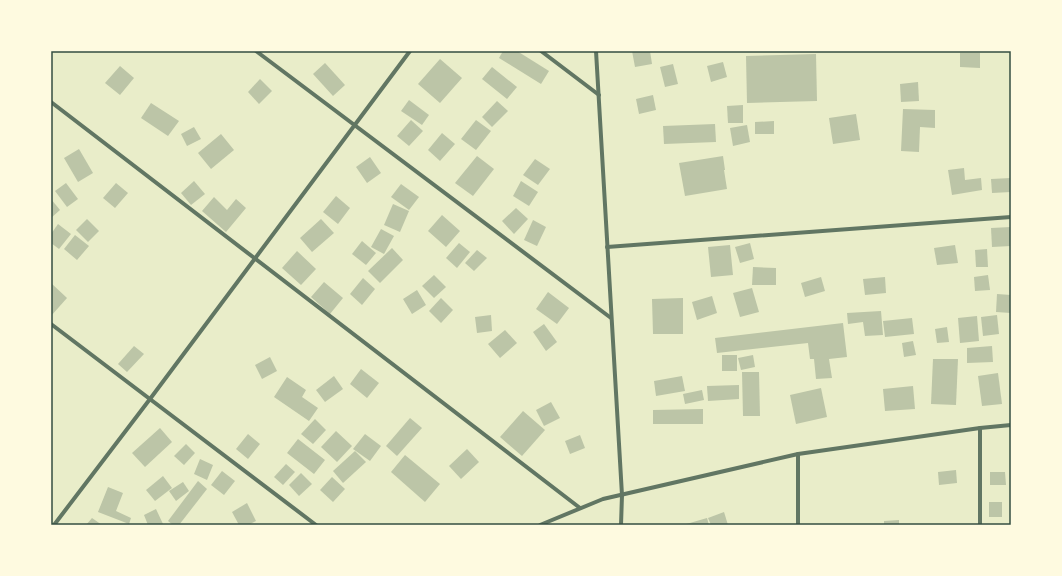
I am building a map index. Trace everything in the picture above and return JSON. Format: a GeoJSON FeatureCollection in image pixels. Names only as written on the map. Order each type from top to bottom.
{"type":"FeatureCollection","features":[{"type":"Feature","properties":{"kind":"street"},"geometry":{"type":"LineString","coordinates":[[256,51],[611,318]]}},
{"type":"Feature","properties":{"kind":"street"},"geometry":{"type":"LineString","coordinates":[[54,525],[410,51]]}},
{"type":"Feature","properties":{"kind":"street"},"geometry":{"type":"LineString","coordinates":[[541,51],[599,95]]}},
{"type":"Feature","properties":{"kind":"street"},"geometry":{"type":"LineString","coordinates":[[596,51],[622,495],[621,525]]}},
{"type":"Feature","properties":{"kind":"street"},"geometry":{"type":"LineString","coordinates":[[51,102],[580,508]]}},
{"type":"Feature","properties":{"kind":"street"},"geometry":{"type":"LineString","coordinates":[[607,247],[1011,217]]}},
{"type":"Feature","properties":{"kind":"street"},"geometry":{"type":"LineString","coordinates":[[51,324],[316,525]]}},
{"type":"Feature","properties":{"kind":"street"},"geometry":{"type":"LineString","coordinates":[[540,525],[603,500],[798,454],[980,428],[1011,425]]}},
{"type":"Feature","properties":{"kind":"street"},"geometry":{"type":"LineString","coordinates":[[980,428],[980,525]]}},
{"type":"Feature","properties":{"kind":"street"},"geometry":{"type":"LineString","coordinates":[[798,454],[798,525]]}},
{"type":"Feature","properties":{"kind":"building"},"geometry":{"type":"Polygon","coordinates":[[[503,51],[517,51],[549,71],[541,84],[499,58],[503,51]]]}},
{"type":"Feature","properties":{"kind":"building"},"geometry":{"type":"Polygon","coordinates":[[[632,51],[650,51],[652,64],[635,67],[632,51]]]}},
{"type":"Feature","properties":{"kind":"building"},"geometry":{"type":"Polygon","coordinates":[[[960,53],[980,53],[980,68],[960,67],[960,53]]]}},
{"type":"Feature","properties":{"kind":"building"},"geometry":{"type":"Polygon","coordinates":[[[816,54],[817,101],[747,103],[746,56],[816,54]]]}},
{"type":"Feature","properties":{"kind":"building"},"geometry":{"type":"Polygon","coordinates":[[[440,59],[462,78],[440,103],[418,84],[440,59]]]}},
{"type":"Feature","properties":{"kind":"building"},"geometry":{"type":"Polygon","coordinates":[[[723,62],[727,77],[711,82],[707,66],[723,62]]]}},
{"type":"Feature","properties":{"kind":"building"},"geometry":{"type":"Polygon","coordinates":[[[325,63],[345,85],[333,96],[313,74],[325,63]]]}},
{"type":"Feature","properties":{"kind":"building"},"geometry":{"type":"Polygon","coordinates":[[[673,64],[678,84],[665,87],[660,67],[673,64]]]}},
{"type":"Feature","properties":{"kind":"building"},"geometry":{"type":"Polygon","coordinates":[[[120,66],[134,78],[120,95],[105,83],[120,66]]]}},
{"type":"Feature","properties":{"kind":"building"},"geometry":{"type":"Polygon","coordinates":[[[492,67],[517,87],[507,99],[482,79],[492,67]]]}},
{"type":"Feature","properties":{"kind":"building"},"geometry":{"type":"Polygon","coordinates":[[[260,79],[272,91],[259,104],[248,92],[260,79]]]}},
{"type":"Feature","properties":{"kind":"building"},"geometry":{"type":"Polygon","coordinates":[[[918,82],[919,101],[901,102],[900,84],[918,82]]]}},
{"type":"Feature","properties":{"kind":"building"},"geometry":{"type":"Polygon","coordinates":[[[653,95],[656,110],[639,114],[636,99],[653,95]]]}},
{"type":"Feature","properties":{"kind":"building"},"geometry":{"type":"Polygon","coordinates":[[[409,100],[429,115],[422,125],[401,111],[409,100]]]}},
{"type":"Feature","properties":{"kind":"building"},"geometry":{"type":"Polygon","coordinates":[[[497,101],[508,111],[492,127],[482,117],[497,101]]]}},
{"type":"Feature","properties":{"kind":"building"},"geometry":{"type":"Polygon","coordinates":[[[151,103],[179,121],[168,136],[141,118],[151,103]]]}},
{"type":"Feature","properties":{"kind":"building"},"geometry":{"type":"Polygon","coordinates":[[[743,105],[743,123],[728,123],[727,106],[743,105]]]}},
{"type":"Feature","properties":{"kind":"building"},"geometry":{"type":"Polygon","coordinates":[[[903,109],[935,110],[935,128],[920,127],[919,152],[901,151],[903,109]]]}},
{"type":"Feature","properties":{"kind":"building"},"geometry":{"type":"Polygon","coordinates":[[[856,114],[860,140],[833,144],[829,118],[856,114]]]}},
{"type":"Feature","properties":{"kind":"building"},"geometry":{"type":"Polygon","coordinates":[[[411,120],[423,131],[409,146],[397,136],[411,120]]]}},
{"type":"Feature","properties":{"kind":"building"},"geometry":{"type":"Polygon","coordinates":[[[476,120],[491,131],[476,150],[461,139],[476,120]]]}},
{"type":"Feature","properties":{"kind":"building"},"geometry":{"type":"Polygon","coordinates":[[[774,121],[774,134],[755,134],[755,122],[774,121]]]}},
{"type":"Feature","properties":{"kind":"building"},"geometry":{"type":"Polygon","coordinates":[[[715,124],[716,142],[664,144],[663,126],[715,124]]]}},
{"type":"Feature","properties":{"kind":"building"},"geometry":{"type":"Polygon","coordinates":[[[747,125],[750,142],[733,146],[730,128],[747,125]]]}},
{"type":"Feature","properties":{"kind":"building"},"geometry":{"type":"Polygon","coordinates":[[[194,127],[201,139],[187,146],[181,134],[194,127]]]}},
{"type":"Feature","properties":{"kind":"building"},"geometry":{"type":"Polygon","coordinates":[[[442,133],[455,144],[440,161],[428,150],[442,133]]]}},
{"type":"Feature","properties":{"kind":"building"},"geometry":{"type":"Polygon","coordinates":[[[221,134],[234,150],[211,169],[198,153],[221,134]]]}},
{"type":"Feature","properties":{"kind":"building"},"geometry":{"type":"Polygon","coordinates":[[[79,149],[93,173],[78,182],[64,158],[79,149]]]}},
{"type":"Feature","properties":{"kind":"building"},"geometry":{"type":"Polygon","coordinates":[[[477,156],[494,169],[473,196],[455,183],[477,156]]]}},
{"type":"Feature","properties":{"kind":"building"},"geometry":{"type":"Polygon","coordinates":[[[723,156],[727,189],[685,196],[679,163],[723,156]]]}},
{"type":"Feature","properties":{"kind":"building"},"geometry":{"type":"Polygon","coordinates":[[[370,157],[381,173],[367,183],[356,167],[370,157]]]}},
{"type":"Feature","properties":{"kind":"building"},"geometry":{"type":"Polygon","coordinates":[[[535,159],[550,169],[538,185],[523,175],[535,159]]]}},
{"type":"Feature","properties":{"kind":"building"},"geometry":{"type":"Polygon","coordinates":[[[964,168],[965,180],[981,178],[982,190],[952,195],[948,170],[964,168]]]}},
{"type":"Feature","properties":{"kind":"building"},"geometry":{"type":"Polygon","coordinates":[[[1011,178],[1011,192],[992,193],[991,179],[1011,178]]]}},
{"type":"Feature","properties":{"kind":"building"},"geometry":{"type":"Polygon","coordinates":[[[194,181],[205,194],[191,205],[181,193],[194,181]]]}},
{"type":"Feature","properties":{"kind":"building"},"geometry":{"type":"Polygon","coordinates":[[[521,181],[538,192],[529,206],[513,196],[521,181]]]}},
{"type":"Feature","properties":{"kind":"building"},"geometry":{"type":"Polygon","coordinates":[[[66,183],[78,199],[67,207],[55,191],[66,183]]]}},
{"type":"Feature","properties":{"kind":"building"},"geometry":{"type":"Polygon","coordinates":[[[116,183],[128,193],[115,208],[103,198],[116,183]]]}},
{"type":"Feature","properties":{"kind":"building"},"geometry":{"type":"Polygon","coordinates":[[[401,184],[419,197],[409,210],[391,197],[401,184]]]}},
{"type":"Feature","properties":{"kind":"building"},"geometry":{"type":"Polygon","coordinates":[[[336,196],[350,208],[338,224],[323,212],[336,196]]]}},
{"type":"Feature","properties":{"kind":"building"},"geometry":{"type":"Polygon","coordinates":[[[214,197],[227,210],[236,199],[246,208],[226,232],[202,211],[214,197]]]}},
{"type":"Feature","properties":{"kind":"building"},"geometry":{"type":"Polygon","coordinates":[[[51,199],[60,210],[51,218],[51,199]]]}},
{"type":"Feature","properties":{"kind":"building"},"geometry":{"type":"Polygon","coordinates":[[[393,204],[409,211],[400,232],[384,225],[393,204]]]}},
{"type":"Feature","properties":{"kind":"building"},"geometry":{"type":"Polygon","coordinates":[[[516,208],[528,219],[514,234],[502,221],[516,208]]]}},
{"type":"Feature","properties":{"kind":"building"},"geometry":{"type":"Polygon","coordinates":[[[442,215],[460,231],[446,247],[428,231],[442,215]]]}},
{"type":"Feature","properties":{"kind":"building"},"geometry":{"type":"Polygon","coordinates":[[[87,219],[99,231],[88,242],[76,230],[87,219]]]}},
{"type":"Feature","properties":{"kind":"building"},"geometry":{"type":"Polygon","coordinates":[[[321,219],[334,233],[312,252],[300,238],[321,219]]]}},
{"type":"Feature","properties":{"kind":"building"},"geometry":{"type":"Polygon","coordinates":[[[533,220],[546,227],[537,246],[524,240],[533,220]]]}},
{"type":"Feature","properties":{"kind":"building"},"geometry":{"type":"Polygon","coordinates":[[[58,224],[71,234],[59,249],[51,243],[51,234],[58,224]]]}},
{"type":"Feature","properties":{"kind":"building"},"geometry":{"type":"Polygon","coordinates":[[[1011,227],[1011,246],[992,247],[991,228],[1011,227]]]}},
{"type":"Feature","properties":{"kind":"building"},"geometry":{"type":"Polygon","coordinates":[[[381,229],[394,236],[384,254],[371,247],[381,229]]]}},
{"type":"Feature","properties":{"kind":"building"},"geometry":{"type":"Polygon","coordinates":[[[75,235],[89,246],[77,260],[64,249],[75,235]]]}},
{"type":"Feature","properties":{"kind":"building"},"geometry":{"type":"Polygon","coordinates":[[[362,241],[376,253],[366,265],[352,254],[362,241]]]}},
{"type":"Feature","properties":{"kind":"building"},"geometry":{"type":"Polygon","coordinates":[[[459,243],[470,252],[457,268],[446,258],[459,243]]]}},
{"type":"Feature","properties":{"kind":"building"},"geometry":{"type":"Polygon","coordinates":[[[750,243],[754,259],[740,263],[735,247],[750,243]]]}},
{"type":"Feature","properties":{"kind":"building"},"geometry":{"type":"Polygon","coordinates":[[[730,245],[733,275],[711,277],[708,247],[730,245]]]}},
{"type":"Feature","properties":{"kind":"building"},"geometry":{"type":"Polygon","coordinates":[[[955,245],[958,263],[937,265],[934,248],[955,245]]]}},
{"type":"Feature","properties":{"kind":"building"},"geometry":{"type":"Polygon","coordinates":[[[392,248],[403,260],[380,283],[368,271],[392,248]]]}},
{"type":"Feature","properties":{"kind":"building"},"geometry":{"type":"Polygon","coordinates":[[[987,249],[988,267],[976,267],[975,250],[987,249]]]}},
{"type":"Feature","properties":{"kind":"building"},"geometry":{"type":"Polygon","coordinates":[[[477,250],[487,258],[474,271],[465,263],[477,250]]]}},
{"type":"Feature","properties":{"kind":"building"},"geometry":{"type":"Polygon","coordinates":[[[297,251],[316,269],[301,285],[282,268],[297,251]]]}},
{"type":"Feature","properties":{"kind":"building"},"geometry":{"type":"Polygon","coordinates":[[[753,267],[776,268],[776,285],[752,285],[753,267]]]}},
{"type":"Feature","properties":{"kind":"building"},"geometry":{"type":"Polygon","coordinates":[[[434,275],[446,287],[434,298],[422,286],[434,275]]]}},
{"type":"Feature","properties":{"kind":"building"},"geometry":{"type":"Polygon","coordinates":[[[988,275],[990,290],[975,291],[974,277],[988,275]]]}},
{"type":"Feature","properties":{"kind":"building"},"geometry":{"type":"Polygon","coordinates":[[[821,277],[825,291],[805,297],[801,283],[821,277]]]}},
{"type":"Feature","properties":{"kind":"building"},"geometry":{"type":"Polygon","coordinates":[[[885,277],[886,293],[865,295],[863,279],[885,277]]]}},
{"type":"Feature","properties":{"kind":"building"},"geometry":{"type":"Polygon","coordinates":[[[363,278],[375,289],[362,305],[350,294],[363,278]]]}},
{"type":"Feature","properties":{"kind":"building"},"geometry":{"type":"Polygon","coordinates":[[[324,282],[343,298],[330,314],[311,297],[324,282]]]}},
{"type":"Feature","properties":{"kind":"building"},"geometry":{"type":"Polygon","coordinates":[[[51,283],[67,298],[51,316],[51,283]]]}},
{"type":"Feature","properties":{"kind":"building"},"geometry":{"type":"Polygon","coordinates":[[[752,288],[759,312],[740,317],[733,293],[752,288]]]}},
{"type":"Feature","properties":{"kind":"building"},"geometry":{"type":"Polygon","coordinates":[[[417,290],[426,305],[412,314],[403,299],[417,290]]]}},
{"type":"Feature","properties":{"kind":"building"},"geometry":{"type":"Polygon","coordinates":[[[548,292],[569,308],[557,324],[536,309],[548,292]]]}},
{"type":"Feature","properties":{"kind":"building"},"geometry":{"type":"Polygon","coordinates":[[[997,294],[1011,295],[1011,313],[996,312],[997,294]]]}},
{"type":"Feature","properties":{"kind":"building"},"geometry":{"type":"Polygon","coordinates":[[[712,296],[717,313],[697,320],[692,302],[712,296]]]}},
{"type":"Feature","properties":{"kind":"building"},"geometry":{"type":"Polygon","coordinates":[[[441,298],[453,310],[441,323],[429,311],[441,298]]]}},
{"type":"Feature","properties":{"kind":"building"},"geometry":{"type":"Polygon","coordinates":[[[683,298],[683,334],[653,334],[652,299],[683,298]]]}},
{"type":"Feature","properties":{"kind":"building"},"geometry":{"type":"Polygon","coordinates":[[[881,311],[883,335],[865,336],[863,322],[848,324],[847,313],[881,311]]]}},
{"type":"Feature","properties":{"kind":"building"},"geometry":{"type":"Polygon","coordinates":[[[491,315],[492,331],[477,333],[475,317],[491,315]]]}},
{"type":"Feature","properties":{"kind":"building"},"geometry":{"type":"Polygon","coordinates":[[[997,315],[999,334],[983,336],[981,317],[997,315]]]}},
{"type":"Feature","properties":{"kind":"building"},"geometry":{"type":"Polygon","coordinates":[[[977,316],[979,341],[960,343],[958,318],[977,316]]]}},
{"type":"Feature","properties":{"kind":"building"},"geometry":{"type":"Polygon","coordinates":[[[912,318],[914,334],[885,337],[883,321],[912,318]]]}},
{"type":"Feature","properties":{"kind":"building"},"geometry":{"type":"Polygon","coordinates":[[[843,323],[847,357],[829,359],[832,378],[816,379],[814,359],[810,359],[808,343],[717,353],[715,338],[843,323]]]}},
{"type":"Feature","properties":{"kind":"building"},"geometry":{"type":"Polygon","coordinates":[[[544,324],[557,342],[546,351],[533,332],[544,324]]]}},
{"type":"Feature","properties":{"kind":"building"},"geometry":{"type":"Polygon","coordinates":[[[947,327],[949,342],[937,343],[935,329],[947,327]]]}},
{"type":"Feature","properties":{"kind":"building"},"geometry":{"type":"Polygon","coordinates":[[[505,330],[517,343],[500,358],[488,344],[505,330]]]}},
{"type":"Feature","properties":{"kind":"building"},"geometry":{"type":"Polygon","coordinates":[[[913,341],[916,355],[904,357],[902,343],[913,341]]]}},
{"type":"Feature","properties":{"kind":"building"},"geometry":{"type":"Polygon","coordinates":[[[134,346],[144,354],[127,372],[118,364],[134,346]]]}},
{"type":"Feature","properties":{"kind":"building"},"geometry":{"type":"Polygon","coordinates":[[[992,346],[993,362],[967,363],[967,348],[992,346]]]}},
{"type":"Feature","properties":{"kind":"building"},"geometry":{"type":"Polygon","coordinates":[[[722,355],[737,355],[737,371],[722,371],[722,355]]]}},
{"type":"Feature","properties":{"kind":"building"},"geometry":{"type":"Polygon","coordinates":[[[753,355],[755,367],[741,370],[738,358],[753,355]]]}},
{"type":"Feature","properties":{"kind":"building"},"geometry":{"type":"Polygon","coordinates":[[[270,357],[277,371],[262,379],[255,365],[270,357]]]}},
{"type":"Feature","properties":{"kind":"building"},"geometry":{"type":"Polygon","coordinates":[[[933,359],[958,359],[956,405],[931,404],[933,359]]]}},
{"type":"Feature","properties":{"kind":"building"},"geometry":{"type":"Polygon","coordinates":[[[361,369],[379,383],[367,398],[350,384],[361,369]]]}},
{"type":"Feature","properties":{"kind":"building"},"geometry":{"type":"Polygon","coordinates":[[[742,372],[759,372],[760,416],[743,416],[742,372]]]}},
{"type":"Feature","properties":{"kind":"building"},"geometry":{"type":"Polygon","coordinates":[[[998,373],[1002,404],[982,406],[978,376],[998,373]]]}},
{"type":"Feature","properties":{"kind":"building"},"geometry":{"type":"Polygon","coordinates":[[[334,376],[343,389],[325,402],[316,390],[334,376]]]}},
{"type":"Feature","properties":{"kind":"building"},"geometry":{"type":"Polygon","coordinates":[[[682,376],[685,391],[656,396],[654,381],[682,376]]]}},
{"type":"Feature","properties":{"kind":"building"},"geometry":{"type":"Polygon","coordinates":[[[287,377],[306,390],[302,397],[318,408],[309,421],[274,397],[287,377]]]}},
{"type":"Feature","properties":{"kind":"building"},"geometry":{"type":"Polygon","coordinates":[[[739,385],[739,399],[708,401],[707,386],[739,385]]]}},
{"type":"Feature","properties":{"kind":"building"},"geometry":{"type":"Polygon","coordinates":[[[913,386],[915,409],[885,411],[883,389],[913,386]]]}},
{"type":"Feature","properties":{"kind":"building"},"geometry":{"type":"Polygon","coordinates":[[[821,388],[827,417],[796,424],[790,395],[821,388]]]}},
{"type":"Feature","properties":{"kind":"building"},"geometry":{"type":"Polygon","coordinates":[[[702,390],[704,400],[685,404],[683,394],[702,390]]]}},
{"type":"Feature","properties":{"kind":"building"},"geometry":{"type":"Polygon","coordinates":[[[551,402],[560,418],[544,426],[536,410],[551,402]]]}},
{"type":"Feature","properties":{"kind":"building"},"geometry":{"type":"Polygon","coordinates":[[[703,409],[703,424],[653,424],[653,410],[703,409]]]}},
{"type":"Feature","properties":{"kind":"building"},"geometry":{"type":"Polygon","coordinates":[[[523,411],[545,430],[522,456],[500,437],[523,411]]]}},
{"type":"Feature","properties":{"kind":"building"},"geometry":{"type":"Polygon","coordinates":[[[410,418],[422,428],[397,456],[386,446],[410,418]]]}},
{"type":"Feature","properties":{"kind":"building"},"geometry":{"type":"Polygon","coordinates":[[[315,419],[326,430],[313,444],[301,434],[315,419]]]}},
{"type":"Feature","properties":{"kind":"building"},"geometry":{"type":"Polygon","coordinates":[[[160,428],[172,442],[145,467],[132,453],[160,428]]]}},
{"type":"Feature","properties":{"kind":"building"},"geometry":{"type":"Polygon","coordinates":[[[336,431],[352,446],[337,462],[321,447],[336,431]]]}},
{"type":"Feature","properties":{"kind":"building"},"geometry":{"type":"Polygon","coordinates":[[[248,434],[260,444],[248,459],[236,449],[248,434]]]}},
{"type":"Feature","properties":{"kind":"building"},"geometry":{"type":"Polygon","coordinates":[[[365,434],[381,446],[370,461],[353,449],[365,434]]]}},
{"type":"Feature","properties":{"kind":"building"},"geometry":{"type":"Polygon","coordinates":[[[580,435],[585,448],[570,454],[565,441],[580,435]]]}},
{"type":"Feature","properties":{"kind":"building"},"geometry":{"type":"Polygon","coordinates":[[[298,439],[325,460],[314,474],[287,453],[298,439]]]}},
{"type":"Feature","properties":{"kind":"building"},"geometry":{"type":"Polygon","coordinates":[[[186,444],[195,453],[184,465],[174,456],[186,444]]]}},
{"type":"Feature","properties":{"kind":"building"},"geometry":{"type":"Polygon","coordinates":[[[467,449],[479,462],[461,479],[449,466],[467,449]]]}},
{"type":"Feature","properties":{"kind":"building"},"geometry":{"type":"Polygon","coordinates":[[[355,451],[366,462],[343,483],[333,471],[355,451]]]}},
{"type":"Feature","properties":{"kind":"building"},"geometry":{"type":"Polygon","coordinates":[[[405,455],[440,484],[425,502],[391,472],[405,455]]]}},
{"type":"Feature","properties":{"kind":"building"},"geometry":{"type":"Polygon","coordinates":[[[200,459],[213,465],[207,480],[194,474],[200,459]]]}},
{"type":"Feature","properties":{"kind":"building"},"geometry":{"type":"Polygon","coordinates":[[[286,464],[295,472],[283,485],[274,477],[286,464]]]}},
{"type":"Feature","properties":{"kind":"building"},"geometry":{"type":"Polygon","coordinates":[[[956,470],[957,483],[939,485],[938,472],[956,470]]]}},
{"type":"Feature","properties":{"kind":"building"},"geometry":{"type":"Polygon","coordinates":[[[222,471],[235,481],[224,495],[211,485],[222,471]]]}},
{"type":"Feature","properties":{"kind":"building"},"geometry":{"type":"Polygon","coordinates":[[[990,472],[1005,472],[1006,485],[990,485],[990,472]]]}},
{"type":"Feature","properties":{"kind":"building"},"geometry":{"type":"Polygon","coordinates":[[[301,473],[312,484],[299,496],[289,485],[301,473]]]}},
{"type":"Feature","properties":{"kind":"building"},"geometry":{"type":"Polygon","coordinates":[[[163,476],[172,488],[155,501],[146,490],[163,476]]]}},
{"type":"Feature","properties":{"kind":"building"},"geometry":{"type":"Polygon","coordinates":[[[332,477],[345,489],[333,502],[320,490],[332,477]]]}},
{"type":"Feature","properties":{"kind":"building"},"geometry":{"type":"Polygon","coordinates":[[[198,481],[207,489],[179,525],[173,525],[168,521],[198,481]]]}},
{"type":"Feature","properties":{"kind":"building"},"geometry":{"type":"Polygon","coordinates":[[[183,482],[189,491],[176,501],[169,491],[183,482]]]}},
{"type":"Feature","properties":{"kind":"building"},"geometry":{"type":"Polygon","coordinates":[[[108,487],[123,493],[116,511],[131,518],[129,524],[98,512],[108,487]]]}},
{"type":"Feature","properties":{"kind":"building"},"geometry":{"type":"Polygon","coordinates":[[[989,502],[1002,502],[1002,517],[989,517],[989,502]]]}},
{"type":"Feature","properties":{"kind":"building"},"geometry":{"type":"Polygon","coordinates":[[[247,503],[256,521],[248,525],[239,525],[232,512],[247,503]]]}},
{"type":"Feature","properties":{"kind":"building"},"geometry":{"type":"Polygon","coordinates":[[[156,509],[163,524],[148,525],[144,515],[156,509]]]}},
{"type":"Feature","properties":{"kind":"building"},"geometry":{"type":"Polygon","coordinates":[[[724,512],[728,525],[711,525],[708,518],[724,512]]]}},
{"type":"Feature","properties":{"kind":"building"},"geometry":{"type":"Polygon","coordinates":[[[92,518],[102,525],[86,525],[92,518]]]}},
{"type":"Feature","properties":{"kind":"building"},"geometry":{"type":"Polygon","coordinates":[[[707,518],[709,525],[683,525],[707,518]]]}},
{"type":"Feature","properties":{"kind":"building"},"geometry":{"type":"Polygon","coordinates":[[[899,520],[899,525],[884,525],[884,521],[899,520]]]}}]}
